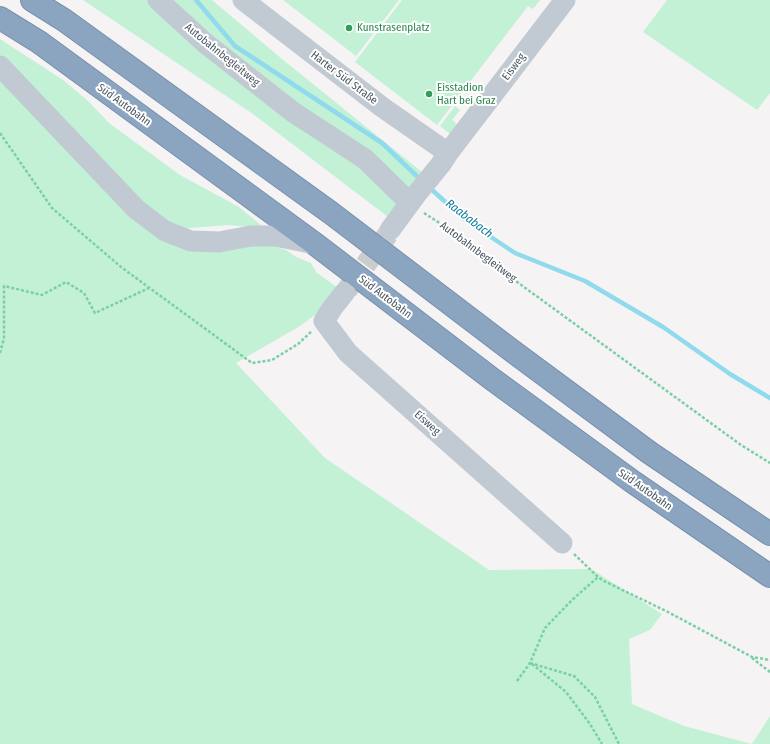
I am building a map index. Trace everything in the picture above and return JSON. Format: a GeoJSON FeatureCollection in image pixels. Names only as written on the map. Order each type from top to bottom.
{"type":"FeatureCollection","features":[{"type":"Feature","properties":{"kind":"highway"},"geometry":{"type":"LineString","coordinates":[[32,0],[64,20],[330,213],[650,453],[770,534]]}},
{"type":"Feature","properties":{"kind":"highway","name":"Süd Autobahn"},"geometry":{"type":"LineString","coordinates":[[0,18],[39,42],[315,244],[492,379],[621,473],[770,576]]}},
{"type":"Feature","properties":{"kind":"street","name":"Autobahnbegleitweg"},"geometry":{"type":"LineString","coordinates":[[158,0],[205,43],[293,112],[365,160],[413,199]]}},
{"type":"Feature","properties":{"kind":"street","name":"Harter Süd Straße"},"geometry":{"type":"LineString","coordinates":[[243,0],[382,107],[448,153]]}},
{"type":"Feature","properties":{"kind":"street","name":"Eisweg"},"geometry":{"type":"LineString","coordinates":[[390,230],[565,0]]}},
{"type":"Feature","properties":{"kind":"street"},"geometry":{"type":"LineString","coordinates":[[0,66],[136,209],[165,231],[191,241],[219,242],[251,236],[275,236],[315,244]]}},
{"type":"Feature","properties":{"kind":"street"},"geometry":{"type":"LineString","coordinates":[[324,321],[345,292]]}},
{"type":"Feature","properties":{"kind":"street","name":"Eisweg"},"geometry":{"type":"LineString","coordinates":[[324,321],[348,353],[562,543]]}},
{"type":"Feature","properties":{"kind":"path"},"geometry":{"type":"LineString","coordinates":[[0,133],[52,208],[121,267],[252,363],[272,360],[298,344],[324,321]]}},
{"type":"Feature","properties":{"kind":"path","name":"Autobahnbegleitweg"},"geometry":{"type":"LineString","coordinates":[[413,199],[416,208],[460,236],[507,275],[741,445],[770,463]]}},
{"type":"Feature","properties":{"kind":"path"},"geometry":{"type":"LineString","coordinates":[[0,353],[4,338],[4,286],[42,295],[66,282],[84,293],[96,313],[149,288]]}},
{"type":"Feature","properties":{"kind":"path"},"geometry":{"type":"LineString","coordinates":[[562,543],[604,581],[668,612],[752,657],[770,672]]}},
{"type":"Feature","properties":{"kind":"path"},"geometry":{"type":"LineString","coordinates":[[516,680],[530,663],[545,628],[572,600],[598,577]]}},
{"type":"Feature","properties":{"kind":"path"},"geometry":{"type":"LineString","coordinates":[[752,657],[770,660]]}},
{"type":"Feature","properties":{"kind":"path"},"geometry":{"type":"LineString","coordinates":[[530,663],[566,692],[590,724],[602,744]]}},
{"type":"Feature","properties":{"kind":"path"},"geometry":{"type":"LineString","coordinates":[[530,663],[574,676],[594,697],[619,744]]}},
{"type":"Feature","properties":{"kind":"green space"},"geometry":{"type":"Polygon","coordinates":[[[83,0],[212,0],[282,59],[422,172],[388,217],[253,114],[83,0]]]}},
{"type":"Feature","properties":{"kind":"green space","name":"Kunstrasenplatz"},"geometry":{"type":"Polygon","coordinates":[[[283,0],[399,0],[356,56],[283,0]]]}},
{"type":"Feature","properties":{"kind":"green space","name":"Eisstadion Hart bei Graz"},"geometry":{"type":"Polygon","coordinates":[[[402,0],[540,0],[533,9],[528,6],[437,125],[355,62],[402,0]]]}},
{"type":"Feature","properties":{"kind":"green space"},"geometry":{"type":"Polygon","coordinates":[[[667,0],[770,0],[770,93],[757,110],[643,32],[667,0]]]}},
{"type":"Feature","properties":{"kind":"green space"},"geometry":{"type":"Polygon","coordinates":[[[0,39],[63,80],[88,101],[109,123],[180,175],[239,207],[262,226],[258,228],[228,225],[178,229],[149,215],[0,59],[0,39]]]}},
{"type":"Feature","properties":{"kind":"green space"},"geometry":{"type":"Polygon","coordinates":[[[0,79],[183,245],[264,243],[286,250],[296,257],[311,263],[316,272],[338,288],[331,303],[300,326],[236,363],[325,458],[489,570],[591,569],[662,614],[650,630],[629,639],[632,704],[684,726],[752,744],[0,744],[0,79]]]}},
{"type":"Feature","properties":{"kind":"green space"},"geometry":{"type":"Polygon","coordinates":[[[455,106],[460,110],[452,120],[461,127],[450,134],[440,126],[455,106]]]}},
{"type":"Feature","properties":{"kind":"green space"},"geometry":{"type":"Polygon","coordinates":[[[770,716],[770,744],[752,744],[770,716]]]}},
{"type":"Feature","properties":{"kind":"waterway","name":"Raababach"},"geometry":{"type":"LineString","coordinates":[[196,0],[235,46],[382,143],[421,180]]}},
{"type":"Feature","properties":{"kind":"waterway","name":"Raababach"},"geometry":{"type":"LineString","coordinates":[[430,188],[464,219],[515,253],[585,281],[663,327],[730,374],[770,398]]}},
{"type":"Feature","properties":{"kind":"tunnel"},"geometry":{"type":"LineString","coordinates":[[347,290],[388,234]]}},
{"type":"Feature","properties":{"kind":"place","name":"Kunstrasenplatz"},"geometry":{"type":"Point","coordinates":[349,28]}},
{"type":"Feature","properties":{"kind":"place","name":"Eisstadion Hart bei Graz"},"geometry":{"type":"Point","coordinates":[429,94]}}]}
